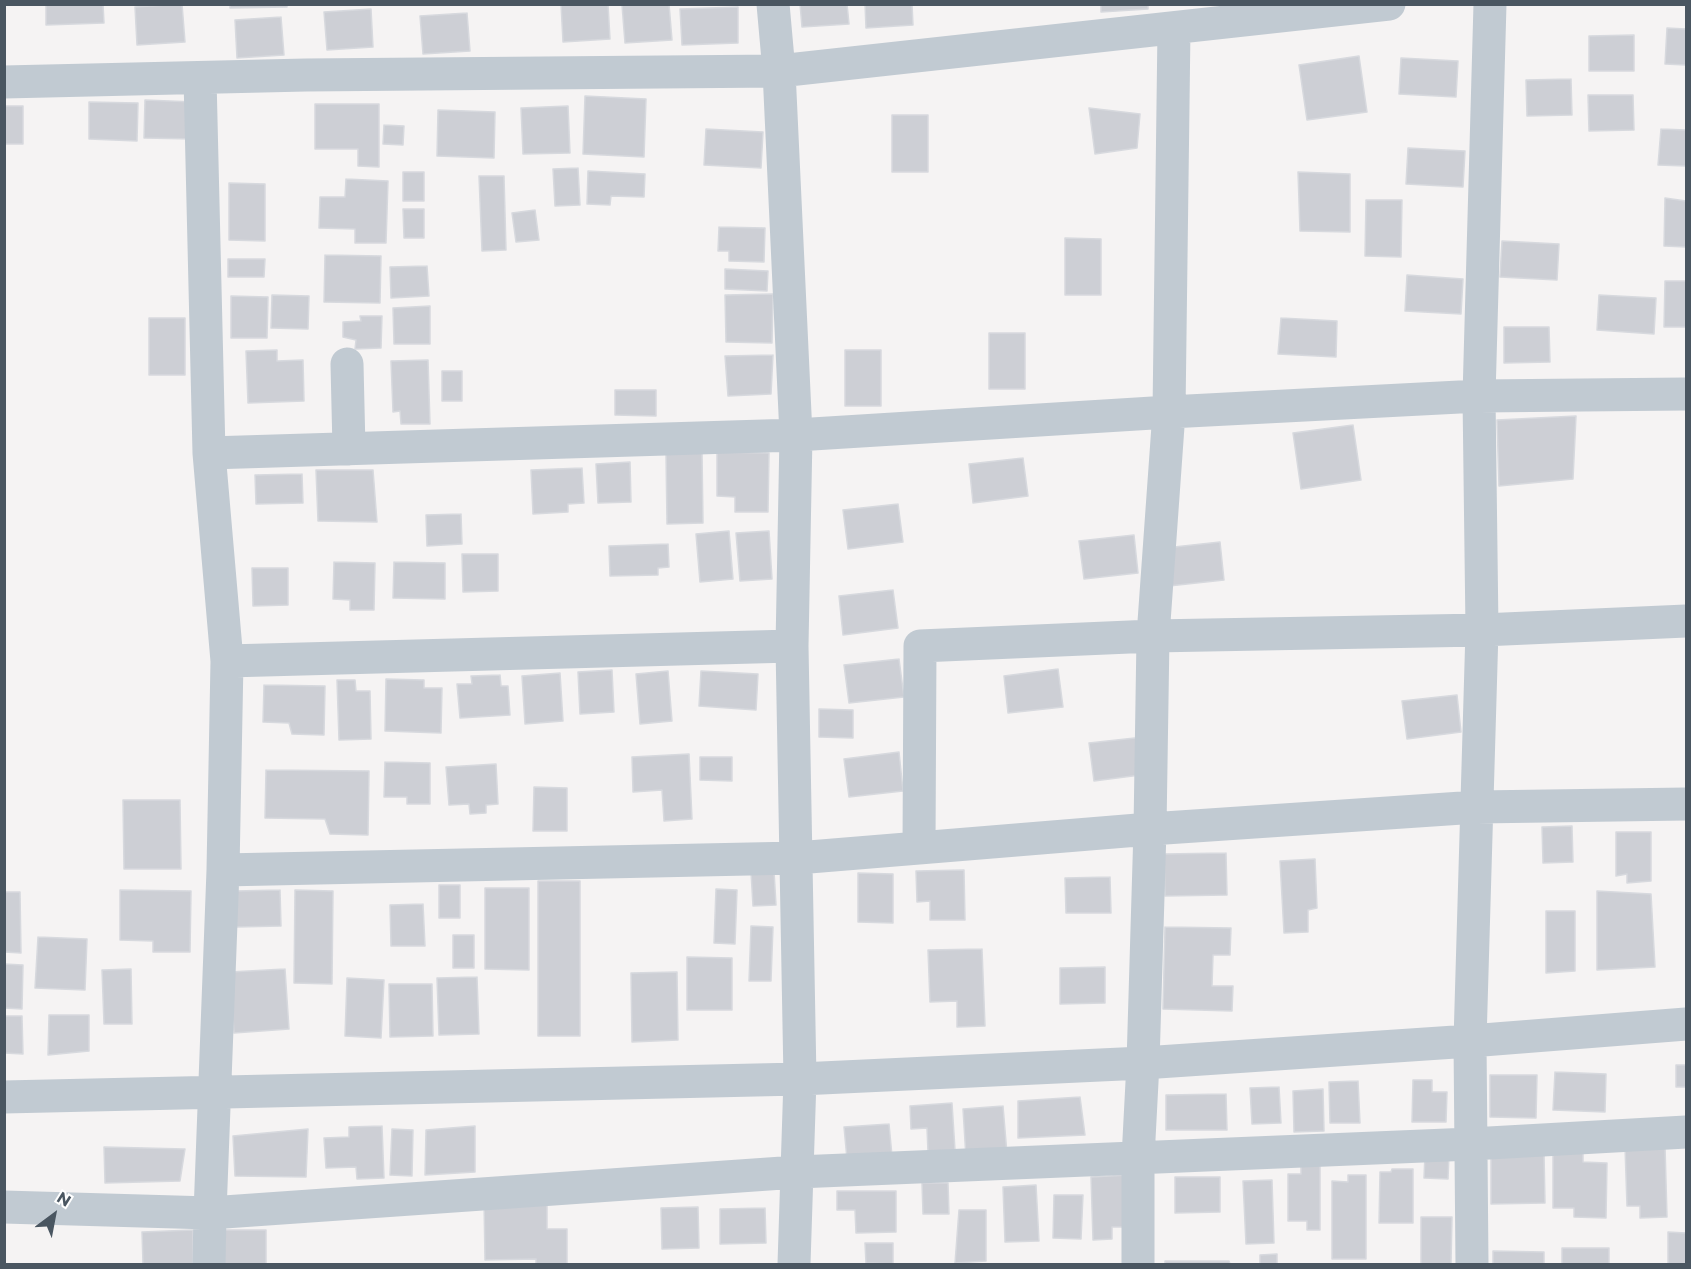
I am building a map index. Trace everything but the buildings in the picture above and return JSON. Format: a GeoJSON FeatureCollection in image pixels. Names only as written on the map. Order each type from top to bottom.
{"type":"FeatureCollection","features":[{"type":"Feature","properties":{"kind":"street"},"geometry":{"type":"LineString","coordinates":[[774,4],[796,435],[792,646],[800,1078],[794,1264]]}},
{"type":"Feature","properties":{"kind":"street"},"geometry":{"type":"LineString","coordinates":[[4,82],[329,75],[779,71],[1389,4]]}},
{"type":"Feature","properties":{"kind":"street"},"geometry":{"type":"LineString","coordinates":[[1472,1264],[1470,1041],[1482,630],[1479,396],[1490,4]]}},
{"type":"Feature","properties":{"kind":"street"},"geometry":{"type":"LineString","coordinates":[[1138,1264],[1138,1158],[1150,829],[1153,636],[1168,412],[1174,28]]}},
{"type":"Feature","properties":{"kind":"street"},"geometry":{"type":"LineString","coordinates":[[200,78],[209,453],[227,661],[223,870],[209,1264]]}},
{"type":"Feature","properties":{"kind":"street"},"geometry":{"type":"LineString","coordinates":[[347,364],[349,449]]}},
{"type":"Feature","properties":{"kind":"street"},"geometry":{"type":"LineString","coordinates":[[209,453],[796,435],[1479,396],[1686,394]]}},
{"type":"Feature","properties":{"kind":"street"},"geometry":{"type":"LineString","coordinates":[[919,847],[920,646],[1153,636],[1482,630],[1686,621]]}},
{"type":"Feature","properties":{"kind":"street"},"geometry":{"type":"LineString","coordinates":[[227,661],[792,646]]}},
{"type":"Feature","properties":{"kind":"street"},"geometry":{"type":"LineString","coordinates":[[223,870],[796,858],[1150,829],[1477,807],[1686,804]]}},
{"type":"Feature","properties":{"kind":"street"},"geometry":{"type":"LineString","coordinates":[[4,1097],[800,1078],[1143,1063],[1686,1024]]}},
{"type":"Feature","properties":{"kind":"street"},"geometry":{"type":"LineString","coordinates":[[4,1207],[210,1213],[797,1172],[1471,1144],[1686,1132]]}}]}
